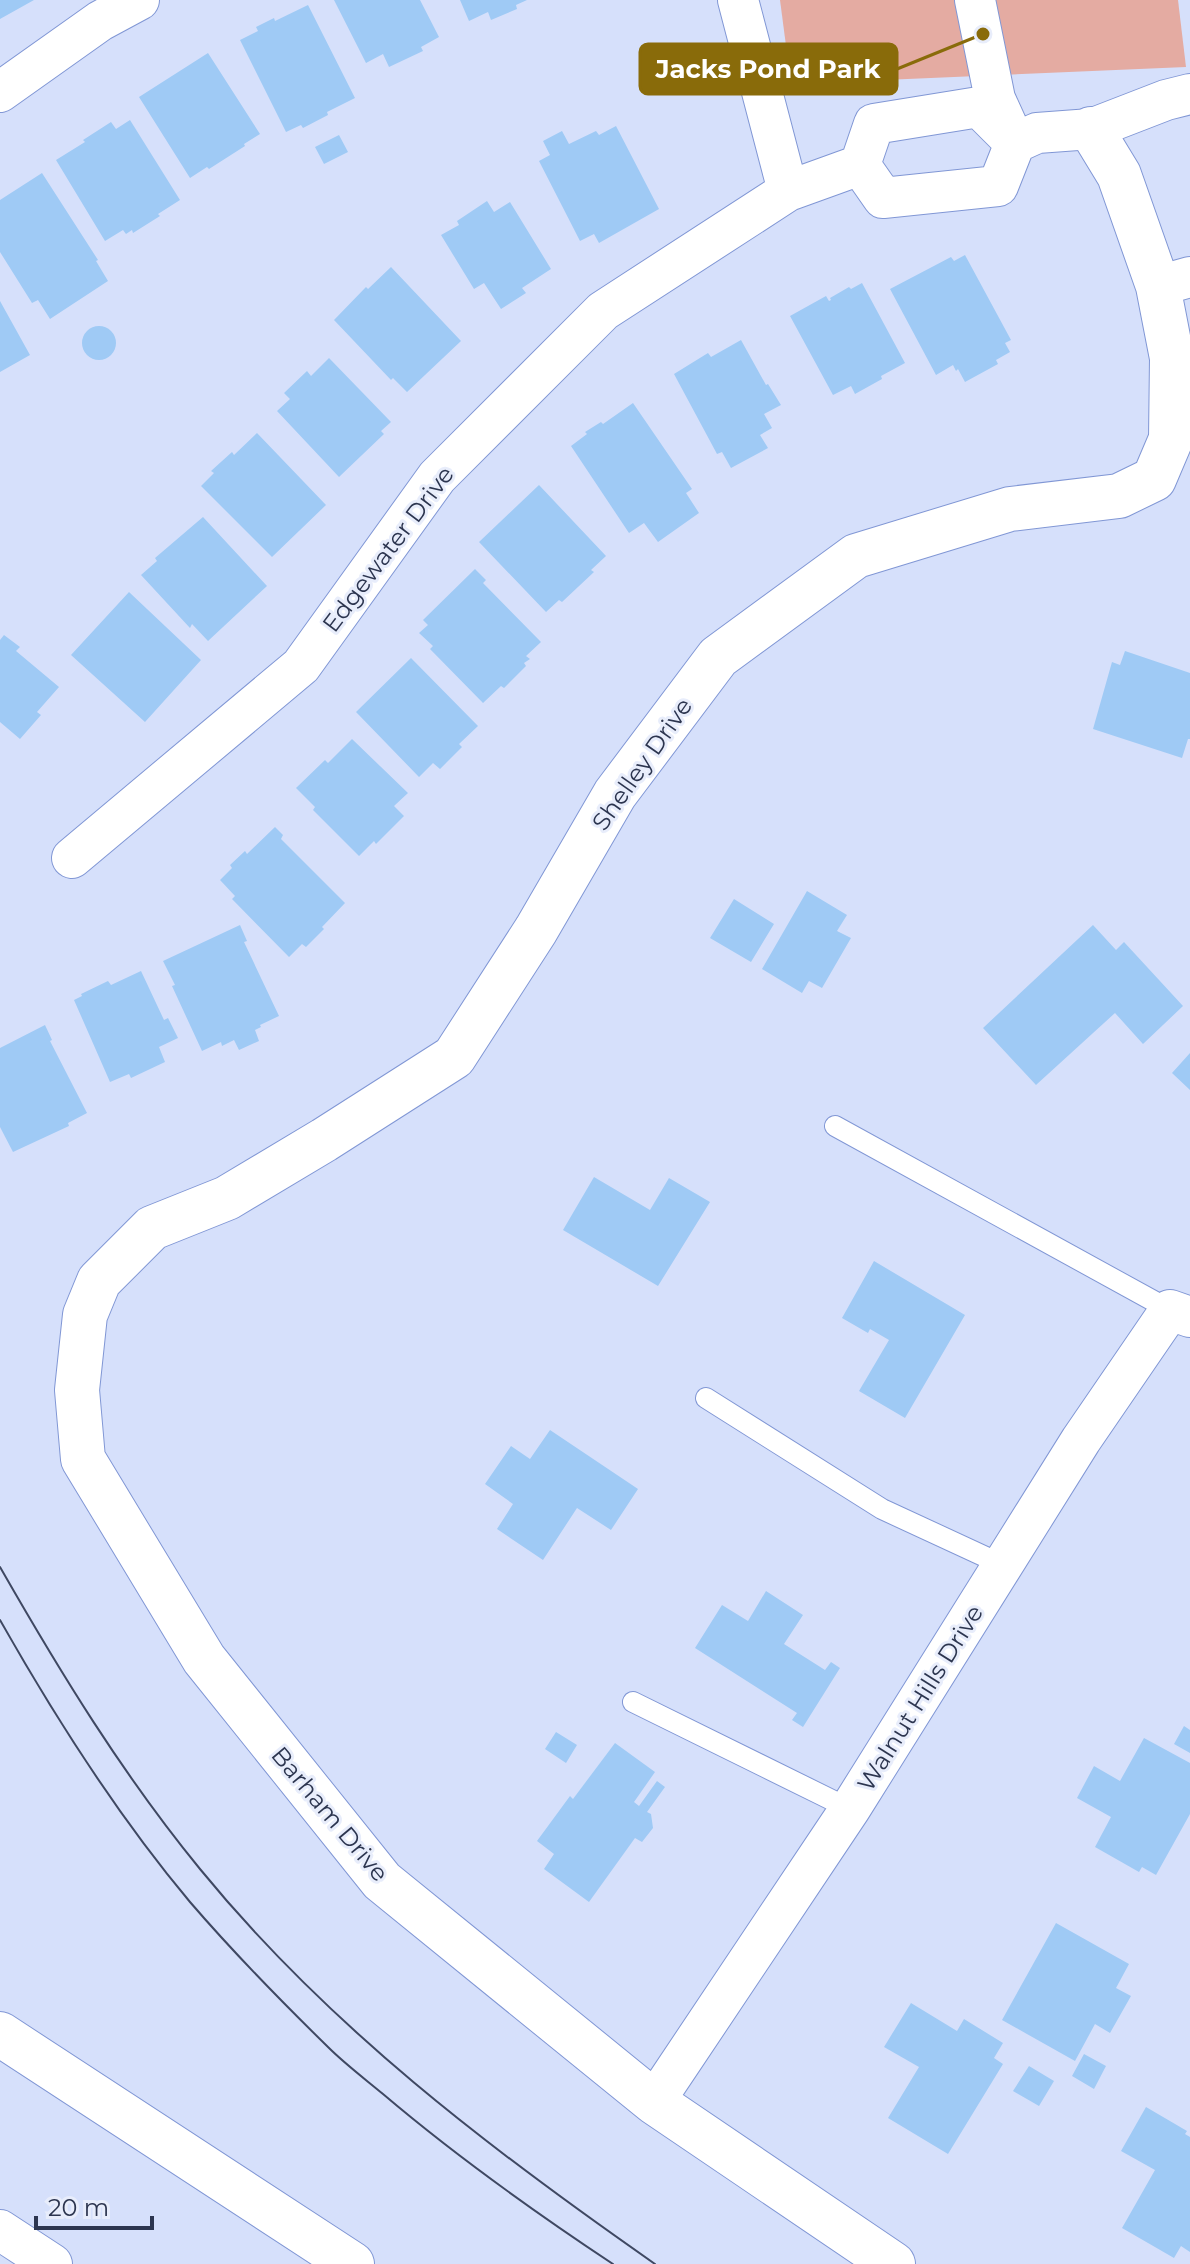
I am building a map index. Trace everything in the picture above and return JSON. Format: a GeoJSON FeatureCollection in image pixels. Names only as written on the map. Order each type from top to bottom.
{"type":"FeatureCollection","features":[{"type":"Feature","properties":{"kind":"street"},"geometry":{"type":"LineString","coordinates":[[0,92],[100,21],[139,0]]}},
{"type":"Feature","properties":{"kind":"street"},"geometry":{"type":"LineString","coordinates":[[738,0],[788,191]]}},
{"type":"Feature","properties":{"kind":"street"},"geometry":{"type":"LineString","coordinates":[[975,0],[995,99],[1015,143]]}},
{"type":"Feature","properties":{"kind":"street"},"geometry":{"type":"LineString","coordinates":[[1015,143],[979,107],[874,124],[860,165],[883,198],[998,186],[1015,143],[1037,133],[1091,129],[1190,94]]}},
{"type":"Feature","properties":{"kind":"street","name":"Shelley Drive"},"geometry":{"type":"LineString","coordinates":[[85,1315],[99,1281],[152,1228],[227,1198],[454,1057],[536,930],[615,794],[718,657],[856,556],[1010,509],[1119,496],[1154,479],[1171,439],[1174,282],[1119,175],[1091,129]]}},
{"type":"Feature","properties":{"kind":"street","name":"Edgewater Drive"},"geometry":{"type":"LineString","coordinates":[[72,858],[301,666],[437,477],[603,311],[788,191],[860,165]]}},
{"type":"Feature","properties":{"kind":"street","name":"Walnut Hills Drive"},"geometry":{"type":"LineString","coordinates":[[654,2102],[850,1809],[1081,1440],[1180,1314]]}},
{"type":"Feature","properties":{"kind":"street","name":"Barham Drive"},"geometry":{"type":"LineString","coordinates":[[85,1315],[77,1390],[83,1459],[204,1659],[382,1881],[654,2102],[893,2264]]}},
{"type":"Feature","properties":{"kind":"street"},"geometry":{"type":"LineString","coordinates":[[0,2034],[352,2264]]}},
{"type":"Feature","properties":{"kind":"street"},"geometry":{"type":"LineString","coordinates":[[0,2230],[52,2264]]}},
{"type":"Feature","properties":{"kind":"lane"},"geometry":{"type":"LineString","coordinates":[[835,1126],[1180,1314]]}},
{"type":"Feature","properties":{"kind":"lane"},"geometry":{"type":"LineString","coordinates":[[706,1398],[882,1509],[1003,1565]]}},
{"type":"Feature","properties":{"kind":"lane"},"geometry":{"type":"LineString","coordinates":[[633,1702],[850,1809]]}},
{"type":"Feature","properties":{"kind":"shaded area"},"geometry":{"type":"Polygon","coordinates":[[[780,0],[1178,0],[1186,67],[791,84],[780,0]]]}},
{"type":"Feature","properties":{"kind":"building"},"geometry":{"type":"Polygon","coordinates":[[[0,0],[34,0],[0,19],[0,0]]]}},
{"type":"Feature","properties":{"kind":"building"},"geometry":{"type":"Polygon","coordinates":[[[334,0],[420,0],[439,37],[421,47],[423,51],[389,67],[383,54],[366,63],[334,0]]]}},
{"type":"Feature","properties":{"kind":"building"},"geometry":{"type":"Polygon","coordinates":[[[460,0],[527,0],[516,5],[517,9],[491,20],[488,12],[469,21],[460,0]]]}},
{"type":"Feature","properties":{"kind":"building"},"geometry":{"type":"Polygon","coordinates":[[[308,5],[355,98],[303,128],[301,125],[286,132],[240,40],[258,31],[256,27],[308,5]]]}},
{"type":"Feature","properties":{"kind":"building"},"geometry":{"type":"Polygon","coordinates":[[[208,53],[260,134],[209,169],[207,167],[190,178],[139,97],[208,53]]]}},
{"type":"Feature","properties":{"kind":"building"},"geometry":{"type":"Polygon","coordinates":[[[130,120],[180,200],[133,233],[132,230],[126,234],[123,230],[105,241],[56,160],[111,122],[116,129],[130,120]]]}},
{"type":"Feature","properties":{"kind":"building"},"geometry":{"type":"Polygon","coordinates":[[[616,126],[659,209],[599,243],[594,234],[580,241],[539,161],[550,155],[543,141],[562,131],[569,144],[596,131],[599,135],[616,126]]]}},
{"type":"Feature","properties":{"kind":"building"},"geometry":{"type":"Polygon","coordinates":[[[339,135],[348,152],[324,164],[315,147],[339,135]]]}},
{"type":"Feature","properties":{"kind":"building"},"geometry":{"type":"Polygon","coordinates":[[[42,173],[98,260],[108,281],[50,319],[38,300],[32,303],[0,252],[0,200],[42,173]]]}},
{"type":"Feature","properties":{"kind":"building"},"geometry":{"type":"Polygon","coordinates":[[[487,201],[494,212],[510,202],[551,269],[522,288],[526,293],[501,309],[484,283],[474,289],[441,235],[459,225],[457,221],[487,201]]]}},
{"type":"Feature","properties":{"kind":"building"},"geometry":{"type":"Polygon","coordinates":[[[965,255],[1011,340],[1005,343],[1010,352],[996,360],[998,364],[965,382],[953,365],[936,375],[890,289],[951,257],[954,261],[965,255]]]}},
{"type":"Feature","properties":{"kind":"building"},"geometry":{"type":"Polygon","coordinates":[[[391,267],[461,341],[407,392],[393,378],[391,380],[334,320],[391,267]]]}},
{"type":"Feature","properties":{"kind":"building"},"geometry":{"type":"Polygon","coordinates":[[[862,283],[905,363],[855,394],[851,386],[833,395],[790,316],[826,296],[829,301],[849,287],[851,289],[862,283]]]}},
{"type":"Feature","properties":{"kind":"building"},"geometry":{"type":"Polygon","coordinates":[[[0,301],[30,355],[0,372],[0,301]]]}},
{"type":"Feature","properties":{"kind":"building"},"geometry":{"type":"Polygon","coordinates":[[[99,326],[111,331],[116,343],[111,355],[99,360],[87,355],[82,343],[87,331],[99,326]]]}},
{"type":"Feature","properties":{"kind":"building"},"geometry":{"type":"Polygon","coordinates":[[[741,340],[781,405],[764,414],[772,428],[760,435],[768,448],[731,468],[722,452],[717,454],[674,374],[708,353],[711,357],[741,340]]]}},
{"type":"Feature","properties":{"kind":"building"},"geometry":{"type":"Polygon","coordinates":[[[329,358],[391,422],[381,431],[384,434],[339,477],[277,411],[290,399],[284,393],[307,371],[311,376],[329,358]]]}},
{"type":"Feature","properties":{"kind":"building"},"geometry":{"type":"Polygon","coordinates":[[[633,403],[692,489],[686,493],[699,513],[658,542],[644,523],[629,533],[571,446],[587,434],[585,432],[601,422],[603,424],[633,403]]]}},
{"type":"Feature","properties":{"kind":"building"},"geometry":{"type":"Polygon","coordinates":[[[257,433],[326,505],[272,557],[201,486],[214,473],[211,471],[257,433]]]}},
{"type":"Feature","properties":{"kind":"building"},"geometry":{"type":"Polygon","coordinates":[[[539,485],[606,556],[562,602],[559,600],[546,612],[479,542],[539,485]]]}},
{"type":"Feature","properties":{"kind":"building"},"geometry":{"type":"Polygon","coordinates":[[[203,517],[267,586],[208,641],[192,624],[190,628],[141,575],[157,561],[155,558],[203,517]]]}},
{"type":"Feature","properties":{"kind":"building"},"geometry":{"type":"Polygon","coordinates":[[[475,569],[486,580],[483,583],[541,642],[526,656],[530,659],[524,663],[526,666],[483,703],[430,649],[433,646],[419,633],[428,625],[423,620],[475,569]]]}},
{"type":"Feature","properties":{"kind":"building"},"geometry":{"type":"Polygon","coordinates":[[[129,592],[201,660],[145,722],[71,655],[129,592]]]}},
{"type":"Feature","properties":{"kind":"building"},"geometry":{"type":"Polygon","coordinates":[[[4,635],[20,647],[16,651],[59,687],[37,712],[41,715],[20,739],[0,722],[0,640],[4,635]]]}},
{"type":"Feature","properties":{"kind":"building"},"geometry":{"type":"Polygon","coordinates":[[[1125,651],[1190,673],[1190,739],[1182,758],[1093,729],[1112,662],[1120,665],[1125,651]]]}},
{"type":"Feature","properties":{"kind":"building"},"geometry":{"type":"Polygon","coordinates":[[[411,658],[478,726],[440,769],[433,763],[419,777],[356,712],[411,658]]]}},
{"type":"Feature","properties":{"kind":"building"},"geometry":{"type":"Polygon","coordinates":[[[352,739],[408,793],[394,806],[404,816],[359,856],[313,810],[315,807],[296,788],[352,739]]]}},
{"type":"Feature","properties":{"kind":"building"},"geometry":{"type":"Polygon","coordinates":[[[275,827],[283,835],[281,839],[345,903],[306,947],[302,944],[289,957],[232,899],[235,896],[220,880],[232,868],[230,865],[245,851],[247,854],[275,827]]]}},
{"type":"Feature","properties":{"kind":"building"},"geometry":{"type":"Polygon","coordinates":[[[807,891],[847,915],[837,931],[851,938],[822,988],[809,981],[802,993],[762,969],[807,891]]]}},
{"type":"Feature","properties":{"kind":"building"},"geometry":{"type":"Polygon","coordinates":[[[734,899],[774,924],[751,962],[710,938],[734,899]]]}},
{"type":"Feature","properties":{"kind":"building"},"geometry":{"type":"Polygon","coordinates":[[[240,925],[247,941],[244,942],[279,1016],[255,1030],[259,1041],[239,1050],[234,1040],[222,1046],[221,1042],[202,1051],[163,961],[240,925]]]}},
{"type":"Feature","properties":{"kind":"building"},"geometry":{"type":"Polygon","coordinates":[[[1093,925],[1116,950],[1124,942],[1183,1006],[1143,1044],[1115,1013],[1036,1085],[983,1028],[1093,925]]]}},
{"type":"Feature","properties":{"kind":"building"},"geometry":{"type":"Polygon","coordinates":[[[141,971],[164,1020],[168,1018],[178,1038],[159,1047],[165,1062],[131,1078],[129,1074],[110,1082],[74,1000],[108,981],[111,985],[141,971]]]}},
{"type":"Feature","properties":{"kind":"building"},"geometry":{"type":"Polygon","coordinates":[[[45,1025],[87,1113],[68,1123],[69,1126],[13,1152],[0,1127],[0,1048],[45,1025]]]}},
{"type":"Feature","properties":{"kind":"building"},"geometry":{"type":"Polygon","coordinates":[[[1190,1053],[1190,1090],[1172,1073],[1190,1053]]]}},
{"type":"Feature","properties":{"kind":"building"},"geometry":{"type":"Polygon","coordinates":[[[594,1177],[650,1210],[669,1178],[710,1202],[658,1286],[563,1230],[594,1177]]]}},
{"type":"Feature","properties":{"kind":"building"},"geometry":{"type":"Polygon","coordinates":[[[874,1261],[965,1315],[905,1418],[859,1391],[889,1340],[870,1329],[868,1333],[842,1318],[874,1261]]]}},
{"type":"Feature","properties":{"kind":"building"},"geometry":{"type":"Polygon","coordinates":[[[550,1430],[638,1489],[611,1530],[577,1508],[543,1560],[497,1529],[513,1504],[485,1484],[511,1446],[530,1459],[550,1430]]]}},
{"type":"Feature","properties":{"kind":"building"},"geometry":{"type":"Polygon","coordinates":[[[766,1591],[803,1615],[784,1644],[825,1670],[831,1662],[840,1668],[803,1727],[792,1720],[797,1713],[695,1648],[722,1605],[748,1621],[766,1591]]]}},
{"type":"Feature","properties":{"kind":"building"},"geometry":{"type":"Polygon","coordinates":[[[1184,1726],[1190,1730],[1190,1753],[1174,1744],[1184,1726]]]}},
{"type":"Feature","properties":{"kind":"building"},"geometry":{"type":"Polygon","coordinates":[[[556,1732],[577,1745],[566,1763],[545,1749],[556,1732]]]}},
{"type":"Feature","properties":{"kind":"building"},"geometry":{"type":"Polygon","coordinates":[[[1144,1738],[1190,1763],[1190,1814],[1156,1875],[1142,1867],[1139,1872],[1095,1847],[1111,1817],[1077,1798],[1094,1766],[1120,1781],[1144,1738]]]}},
{"type":"Feature","properties":{"kind":"building"},"geometry":{"type":"Polygon","coordinates":[[[615,1743],[655,1772],[634,1802],[639,1806],[657,1781],[665,1787],[647,1812],[651,1814],[653,1828],[642,1842],[635,1838],[589,1902],[544,1869],[554,1854],[537,1841],[615,1743]]]}},
{"type":"Feature","properties":{"kind":"building"},"geometry":{"type":"Polygon","coordinates":[[[1056,1923],[1129,1964],[1116,1988],[1131,1996],[1110,2033],[1095,2024],[1075,2061],[1002,2020],[1056,1923]]]}},
{"type":"Feature","properties":{"kind":"building"},"geometry":{"type":"Polygon","coordinates":[[[911,2003],[957,2031],[964,2019],[1003,2043],[994,2058],[1003,2064],[948,2154],[888,2118],[919,2067],[884,2047],[911,2003]]]}},
{"type":"Feature","properties":{"kind":"building"},"geometry":{"type":"Polygon","coordinates":[[[1084,2054],[1106,2066],[1094,2089],[1072,2076],[1084,2054]]]}},
{"type":"Feature","properties":{"kind":"building"},"geometry":{"type":"Polygon","coordinates":[[[1029,2066],[1054,2081],[1039,2106],[1013,2091],[1029,2066]]]}},
{"type":"Feature","properties":{"kind":"building"},"geometry":{"type":"Polygon","coordinates":[[[1146,2107],[1187,2131],[1185,2134],[1190,2137],[1190,2252],[1181,2246],[1174,2258],[1122,2228],[1155,2170],[1121,2151],[1146,2107]]]}},
{"type":"Feature","properties":{"kind":"tram line"},"geometry":{"type":"LineString","coordinates":[[0,1567],[69,1684],[119,1760],[200,1869],[250,1926],[302,1981],[414,2082],[532,2176],[655,2264]]}},
{"type":"Feature","properties":{"kind":"tram line"},"geometry":{"type":"LineString","coordinates":[[0,1620],[65,1730],[137,1835],[190,1902],[258,1976],[335,2053],[438,2139],[613,2264]]}},
{"type":"Feature","properties":{"kind":"place","name":"Jacks Pond Park"},"geometry":{"type":"Point","coordinates":[983,34]}}]}
